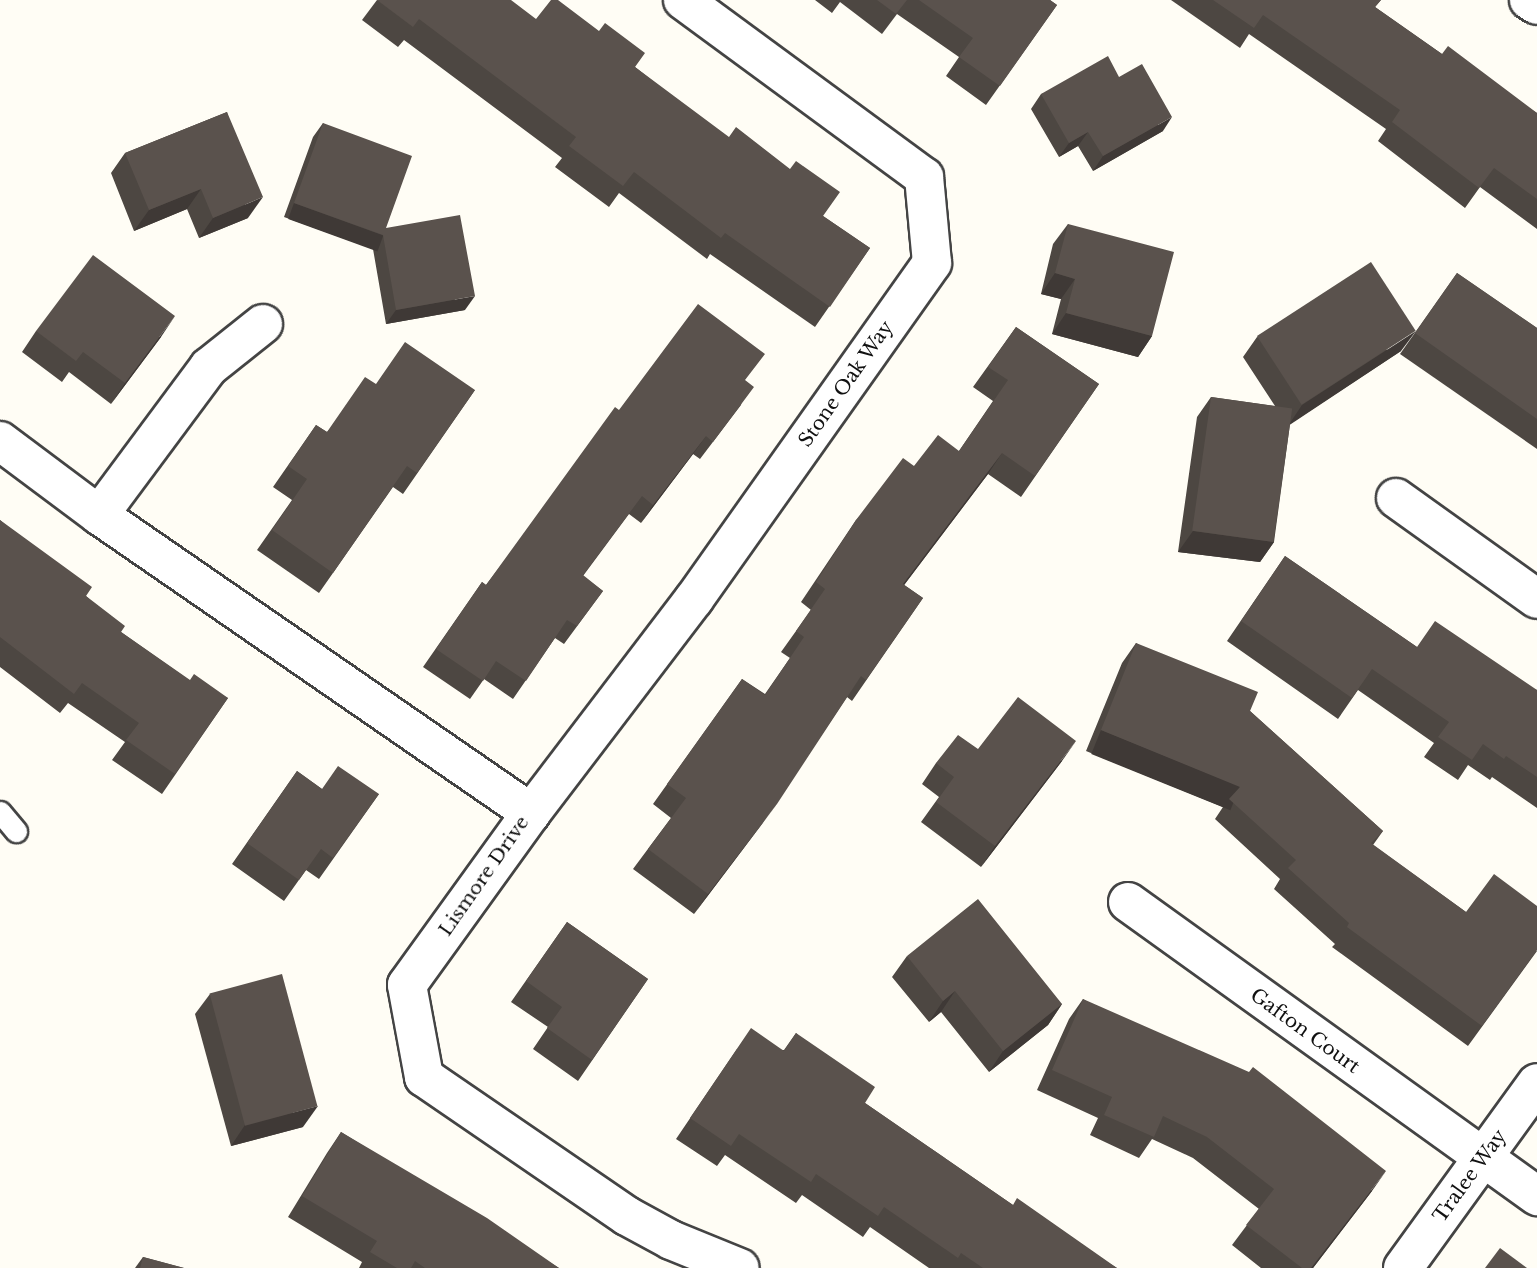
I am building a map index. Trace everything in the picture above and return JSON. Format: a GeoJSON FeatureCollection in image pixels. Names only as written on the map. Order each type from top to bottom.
{"type":"FeatureCollection","features":[{"type":"Feature","properties":{"kind":"street","name":"Stone Oak Way"},"geometry":{"type":"LineString","coordinates":[[531,813],[694,599],[932,263],[924,177],[683,0]]}},
{"type":"Feature","properties":{"kind":"street"},"geometry":{"type":"LineString","coordinates":[[1529,0],[1537,5]]}},
{"type":"Feature","properties":{"kind":"street"},"geometry":{"type":"LineString","coordinates":[[99,515],[209,368],[263,324]]}},
{"type":"Feature","properties":{"kind":"street","name":"Lismore Drive"},"geometry":{"type":"LineString","coordinates":[[0,441],[99,515],[531,813],[407,985],[424,1077],[627,1216],[671,1240],[740,1268]]}},
{"type":"Feature","properties":{"kind":"street"},"geometry":{"type":"LineString","coordinates":[[1396,498],[1537,599]]}},
{"type":"Feature","properties":{"kind":"street","name":"Gafton Court"},"geometry":{"type":"LineString","coordinates":[[1128,902],[1537,1196]]}},
{"type":"Feature","properties":{"kind":"street","name":"Tralee Way"},"geometry":{"type":"LineString","coordinates":[[1403,1268],[1537,1083]]}},
{"type":"Feature","properties":{"kind":"lane"},"geometry":{"type":"LineString","coordinates":[[0,812],[16,831]]}},
{"type":"Feature","properties":{"kind":"building"},"geometry":{"type":"Polygon","coordinates":[[[377,0],[511,0],[536,19],[551,0],[558,0],[599,31],[605,23],[645,53],[635,67],[729,137],[736,127],[790,169],[796,161],[840,192],[823,216],[870,248],[830,307],[725,233],[721,238],[634,172],[623,186],[569,146],[576,137],[419,19],[413,27],[377,0]]]}},
{"type":"Feature","properties":{"kind":"building"},"geometry":{"type":"Polygon","coordinates":[[[877,0],[907,0],[896,14],[877,0]]]}},
{"type":"Feature","properties":{"kind":"building"},"geometry":{"type":"Polygon","coordinates":[[[919,0],[1050,0],[1057,5],[1000,86],[959,57],[973,38],[919,0]]]}},
{"type":"Feature","properties":{"kind":"building"},"geometry":{"type":"Polygon","coordinates":[[[1213,0],[1381,0],[1375,7],[1442,54],[1448,46],[1537,113],[1537,199],[1494,168],[1479,188],[1392,122],[1400,110],[1263,15],[1254,28],[1213,0]]]}},
{"type":"Feature","properties":{"kind":"building"},"geometry":{"type":"Polygon","coordinates":[[[1108,56],[1119,77],[1142,64],[1172,117],[1103,156],[1088,132],[1069,143],[1041,94],[1108,56]]]}},
{"type":"Feature","properties":{"kind":"building"},"geometry":{"type":"Polygon","coordinates":[[[227,112],[263,197],[213,218],[201,189],[149,210],[125,153],[227,112]]]}},
{"type":"Feature","properties":{"kind":"building"},"geometry":{"type":"Polygon","coordinates":[[[323,123],[412,156],[386,228],[460,215],[475,296],[396,310],[383,235],[294,203],[323,123]]]}},
{"type":"Feature","properties":{"kind":"building"},"geometry":{"type":"Polygon","coordinates":[[[1068,224],[1174,252],[1152,336],[1066,313],[1075,279],[1055,273],[1068,224]]]}},
{"type":"Feature","properties":{"kind":"building"},"geometry":{"type":"Polygon","coordinates":[[[93,255],[175,316],[125,383],[83,352],[76,361],[36,331],[93,255]]]}},
{"type":"Feature","properties":{"kind":"building"},"geometry":{"type":"Polygon","coordinates":[[[1371,262],[1416,331],[1302,405],[1257,336],[1371,262]]]}},
{"type":"Feature","properties":{"kind":"building"},"geometry":{"type":"Polygon","coordinates":[[[1457,273],[1537,328],[1537,419],[1415,333],[1457,273]]]}},
{"type":"Feature","properties":{"kind":"building"},"geometry":{"type":"Polygon","coordinates":[[[698,304],[765,354],[745,380],[754,387],[713,442],[706,436],[653,505],[642,496],[583,575],[603,591],[577,626],[567,620],[526,681],[496,661],[483,681],[436,649],[482,582],[486,585],[615,407],[619,410],[698,304]]]}},
{"type":"Feature","properties":{"kind":"building"},"geometry":{"type":"Polygon","coordinates":[[[1016,327],[1099,384],[1035,476],[1002,453],[903,584],[923,598],[866,680],[861,676],[777,804],[708,894],[648,849],[686,798],[667,784],[742,679],[765,695],[804,637],[796,631],[825,589],[816,582],[856,520],[903,458],[914,466],[938,435],[959,451],[1008,380],[988,367],[1016,327]]]}},
{"type":"Feature","properties":{"kind":"building"},"geometry":{"type":"Polygon","coordinates":[[[405,342],[475,390],[417,473],[407,466],[333,573],[272,530],[307,479],[288,466],[316,425],[327,432],[365,377],[376,384],[405,342]]]}},
{"type":"Feature","properties":{"kind":"building"},"geometry":{"type":"Polygon","coordinates":[[[1211,397],[1292,408],[1273,542],[1192,531],[1211,397]]]}},
{"type":"Feature","properties":{"kind":"building"},"geometry":{"type":"Polygon","coordinates":[[[0,520],[92,587],[86,596],[125,626],[121,632],[190,680],[194,674],[228,698],[175,774],[126,740],[139,723],[82,683],[74,694],[0,637],[0,520]]]}},
{"type":"Feature","properties":{"kind":"building"},"geometry":{"type":"Polygon","coordinates":[[[1285,556],[1417,647],[1435,621],[1537,690],[1537,777],[1483,744],[1472,760],[1438,737],[1449,722],[1372,669],[1352,698],[1241,621],[1285,556]]]}},
{"type":"Feature","properties":{"kind":"building"},"geometry":{"type":"Polygon","coordinates":[[[1136,643],[1258,692],[1250,711],[1383,831],[1371,843],[1466,912],[1494,874],[1537,906],[1537,950],[1482,1026],[1347,927],[1349,923],[1288,868],[1296,860],[1229,799],[1240,787],[1101,730],[1136,643]]]}},
{"type":"Feature","properties":{"kind":"building"},"geometry":{"type":"Polygon","coordinates":[[[1018,697],[1076,741],[995,846],[936,802],[954,777],[936,763],[958,735],[978,749],[1018,697]]]}},
{"type":"Feature","properties":{"kind":"building"},"geometry":{"type":"Polygon","coordinates":[[[338,766],[379,794],[333,858],[321,849],[299,880],[247,843],[297,771],[322,789],[338,766]]]}},
{"type":"Feature","properties":{"kind":"building"},"geometry":{"type":"Polygon","coordinates":[[[978,899],[1062,1004],[1003,1051],[955,991],[943,1001],[907,956],[978,899]]]}},
{"type":"Feature","properties":{"kind":"building"},"geometry":{"type":"Polygon","coordinates":[[[567,922],[648,979],[592,1060],[547,1028],[562,1007],[526,981],[567,922]]]}},
{"type":"Feature","properties":{"kind":"building"},"geometry":{"type":"Polygon","coordinates":[[[282,974],[317,1106],[245,1126],[210,993],[282,974]]]}},
{"type":"Feature","properties":{"kind":"building"},"geometry":{"type":"Polygon","coordinates":[[[1083,999],[1249,1072],[1253,1067],[1386,1171],[1311,1268],[1302,1268],[1246,1225],[1274,1189],[1207,1137],[1163,1116],[1154,1137],[1104,1115],[1112,1097],[1052,1070],[1083,999]]]}},
{"type":"Feature","properties":{"kind":"building"},"geometry":{"type":"Polygon","coordinates":[[[751,1028],[784,1051],[796,1033],[875,1087],[865,1103],[1013,1205],[1017,1198],[1117,1268],[983,1268],[961,1253],[958,1258],[884,1207],[878,1216],[816,1174],[811,1182],[739,1134],[731,1146],[690,1118],[751,1028]]]}},
{"type":"Feature","properties":{"kind":"building"},"geometry":{"type":"Polygon","coordinates":[[[341,1132],[487,1218],[559,1268],[425,1268],[415,1261],[411,1268],[397,1268],[370,1252],[377,1241],[302,1196],[341,1132]]]}},
{"type":"Feature","properties":{"kind":"building"},"geometry":{"type":"Polygon","coordinates":[[[1500,1248],[1527,1268],[1485,1268],[1500,1248]]]}},
{"type":"Feature","properties":{"kind":"building"},"geometry":{"type":"Polygon","coordinates":[[[143,1257],[184,1268],[140,1268],[143,1257]]]}}]}
